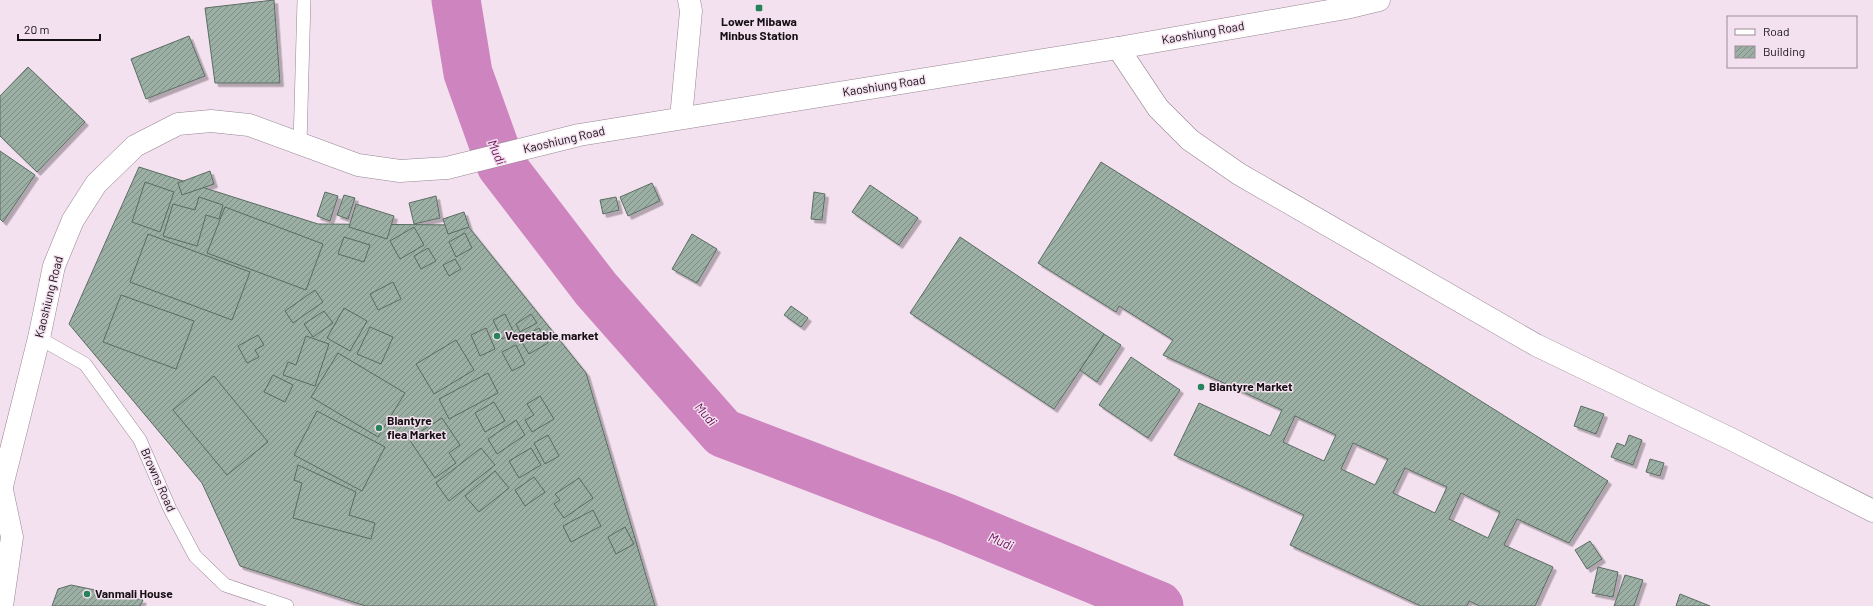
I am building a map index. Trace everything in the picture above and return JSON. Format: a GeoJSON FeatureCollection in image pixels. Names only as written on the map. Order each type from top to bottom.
{"type":"FeatureCollection","features":[{"type":"Feature","properties":{"kind":"main road"},"geometry":{"type":"LineString","coordinates":[[681,118],[691,11],[689,0]]}},
{"type":"Feature","properties":{"kind":"main road","name":"Kaoshiung Road"},"geometry":{"type":"LineString","coordinates":[[1,492],[39,338],[54,266],[73,220],[96,184],[135,146],[178,124],[211,121],[249,126],[358,165],[400,171],[447,168],[579,135],[1118,48],[1346,4],[1379,0]]}},
{"type":"Feature","properties":{"kind":"main road"},"geometry":{"type":"LineString","coordinates":[[1118,48],[1158,108],[1190,140],[1239,174],[1536,345],[1734,440],[1873,511]]}},
{"type":"Feature","properties":{"kind":"main road"},"geometry":{"type":"LineString","coordinates":[[1,492],[12,537],[2,606]]}},
{"type":"Feature","properties":{"kind":"lane"},"geometry":{"type":"LineString","coordinates":[[300,144],[304,0]]}},
{"type":"Feature","properties":{"kind":"lane","name":"Browns Road"},"geometry":{"type":"LineString","coordinates":[[39,338],[85,364],[140,440],[170,509],[195,556],[225,585],[287,606]]}},
{"type":"Feature","properties":{"kind":"building"},"geometry":{"type":"Polygon","coordinates":[[[274,0],[280,83],[215,83],[205,8],[274,0]]]}},
{"type":"Feature","properties":{"kind":"building"},"geometry":{"type":"Polygon","coordinates":[[[189,36],[205,76],[146,99],[131,59],[189,36]]]}},
{"type":"Feature","properties":{"kind":"building"},"geometry":{"type":"Polygon","coordinates":[[[28,67],[85,122],[37,172],[0,136],[0,96],[28,67]]]}},
{"type":"Feature","properties":{"kind":"building"},"geometry":{"type":"Polygon","coordinates":[[[0,151],[35,175],[3,222],[0,219],[0,151]]]}},
{"type":"Feature","properties":{"kind":"building"},"geometry":{"type":"Polygon","coordinates":[[[1101,162],[1608,481],[1569,543],[1517,519],[1504,545],[1553,567],[1535,606],[1480,606],[1469,601],[1467,606],[1421,606],[1290,545],[1304,515],[1174,455],[1199,403],[1270,436],[1282,410],[1163,355],[1173,340],[1119,306],[1116,312],[1038,263],[1101,162]],[[1295,416],[1283,442],[1324,461],[1336,435],[1295,416]],[[1353,443],[1341,469],[1375,485],[1388,459],[1353,443]],[[1405,468],[1393,493],[1435,513],[1447,487],[1405,468]],[[1461,493],[1449,519],[1488,538],[1500,512],[1461,493]]]}},
{"type":"Feature","properties":{"kind":"building","name":"Blantyre flea Market"},"geometry":{"type":"Polygon","coordinates":[[[139,167],[318,224],[467,225],[586,373],[655,606],[366,606],[240,566],[202,483],[69,324],[139,167]]]}},
{"type":"Feature","properties":{"kind":"building"},"geometry":{"type":"Polygon","coordinates":[[[210,171],[214,184],[182,195],[178,183],[210,171]]]}},
{"type":"Feature","properties":{"kind":"building"},"geometry":{"type":"Polygon","coordinates":[[[145,182],[174,192],[160,232],[132,222],[145,182]]]}},
{"type":"Feature","properties":{"kind":"building"},"geometry":{"type":"Polygon","coordinates":[[[652,183],[660,201],[628,216],[620,197],[652,183]]]}},
{"type":"Feature","properties":{"kind":"building"},"geometry":{"type":"Polygon","coordinates":[[[870,185],[918,218],[899,245],[852,212],[870,185]]]}},
{"type":"Feature","properties":{"kind":"building"},"geometry":{"type":"Polygon","coordinates":[[[325,192],[338,196],[330,221],[317,216],[325,192]]]}},
{"type":"Feature","properties":{"kind":"building"},"geometry":{"type":"Polygon","coordinates":[[[814,192],[825,194],[822,220],[811,219],[814,192]]]}},
{"type":"Feature","properties":{"kind":"building"},"geometry":{"type":"Polygon","coordinates":[[[344,195],[355,198],[348,219],[337,215],[344,195]]]}},
{"type":"Feature","properties":{"kind":"building"},"geometry":{"type":"Polygon","coordinates":[[[436,196],[440,218],[414,224],[409,203],[436,196]]]}},
{"type":"Feature","properties":{"kind":"building"},"geometry":{"type":"Polygon","coordinates":[[[199,197],[223,205],[219,219],[206,215],[197,246],[163,236],[173,204],[195,210],[199,197]]]}},
{"type":"Feature","properties":{"kind":"building"},"geometry":{"type":"Polygon","coordinates":[[[616,197],[619,210],[603,214],[600,200],[616,197]]]}},
{"type":"Feature","properties":{"kind":"building"},"geometry":{"type":"Polygon","coordinates":[[[356,204],[394,216],[387,239],[349,227],[356,204]]]}},
{"type":"Feature","properties":{"kind":"building"},"geometry":{"type":"Polygon","coordinates":[[[225,207],[323,244],[306,290],[207,253],[225,207]]]}},
{"type":"Feature","properties":{"kind":"building"},"geometry":{"type":"Polygon","coordinates":[[[464,212],[469,227],[448,234],[443,219],[464,212]]]}},
{"type":"Feature","properties":{"kind":"building"},"geometry":{"type":"Polygon","coordinates":[[[414,227],[424,245],[400,259],[390,241],[414,227]]]}},
{"type":"Feature","properties":{"kind":"building"},"geometry":{"type":"Polygon","coordinates":[[[465,233],[472,248],[456,257],[449,242],[465,233]]]}},
{"type":"Feature","properties":{"kind":"building"},"geometry":{"type":"Polygon","coordinates":[[[148,234],[250,272],[232,320],[130,282],[148,234]]]}},
{"type":"Feature","properties":{"kind":"building"},"geometry":{"type":"Polygon","coordinates":[[[692,234],[717,249],[697,283],[672,269],[692,234]]]}},
{"type":"Feature","properties":{"kind":"building"},"geometry":{"type":"Polygon","coordinates":[[[344,237],[370,245],[364,262],[338,254],[344,237]]]}},
{"type":"Feature","properties":{"kind":"building"},"geometry":{"type":"Polygon","coordinates":[[[960,237],[1104,334],[1054,409],[910,313],[960,237]]]}},
{"type":"Feature","properties":{"kind":"building"},"geometry":{"type":"Polygon","coordinates":[[[428,248],[436,261],[421,269],[414,256],[428,248]]]}},
{"type":"Feature","properties":{"kind":"building"},"geometry":{"type":"Polygon","coordinates":[[[455,259],[461,269],[449,276],[443,265],[455,259]]]}},
{"type":"Feature","properties":{"kind":"building"},"geometry":{"type":"Polygon","coordinates":[[[393,282],[401,299],[378,310],[370,294],[393,282]]]}},
{"type":"Feature","properties":{"kind":"building"},"geometry":{"type":"Polygon","coordinates":[[[315,290],[323,302],[293,323],[285,311],[315,290]]]}},
{"type":"Feature","properties":{"kind":"building"},"geometry":{"type":"Polygon","coordinates":[[[121,295],[194,321],[176,369],[103,342],[121,295]]]}},
{"type":"Feature","properties":{"kind":"building"},"geometry":{"type":"Polygon","coordinates":[[[791,306],[808,318],[801,327],[784,315],[791,306]]]}},
{"type":"Feature","properties":{"kind":"building"},"geometry":{"type":"Polygon","coordinates":[[[344,308],[367,321],[350,351],[327,338],[344,308]]]}},
{"type":"Feature","properties":{"kind":"building"},"geometry":{"type":"Polygon","coordinates":[[[324,311],[333,323],[313,337],[304,324],[324,311]]]}},
{"type":"Feature","properties":{"kind":"building"},"geometry":{"type":"Polygon","coordinates":[[[505,314],[514,333],[502,339],[493,320],[505,314]]]}},
{"type":"Feature","properties":{"kind":"building"},"geometry":{"type":"Polygon","coordinates":[[[531,314],[537,323],[520,332],[516,324],[531,314]]]}},
{"type":"Feature","properties":{"kind":"building"},"geometry":{"type":"Polygon","coordinates":[[[370,327],[393,337],[381,364],[357,354],[370,327]]]}},
{"type":"Feature","properties":{"kind":"building"},"geometry":{"type":"Polygon","coordinates":[[[486,328],[495,349],[480,356],[471,335],[486,328]]]}},
{"type":"Feature","properties":{"kind":"building"},"geometry":{"type":"Polygon","coordinates":[[[539,328],[548,343],[529,354],[520,339],[539,328]]]}},
{"type":"Feature","properties":{"kind":"building"},"geometry":{"type":"Polygon","coordinates":[[[1104,334],[1121,345],[1097,382],[1080,370],[1104,334]]]}},
{"type":"Feature","properties":{"kind":"building"},"geometry":{"type":"Polygon","coordinates":[[[258,335],[264,345],[255,350],[259,357],[247,363],[238,346],[258,335]]]}},
{"type":"Feature","properties":{"kind":"building"},"geometry":{"type":"Polygon","coordinates":[[[306,336],[329,344],[315,386],[283,375],[288,362],[296,365],[306,336]]]}},
{"type":"Feature","properties":{"kind":"building"},"geometry":{"type":"Polygon","coordinates":[[[456,340],[474,370],[434,394],[416,364],[456,340]]]}},
{"type":"Feature","properties":{"kind":"building"},"geometry":{"type":"Polygon","coordinates":[[[516,345],[525,364],[512,371],[502,352],[516,345]]]}},
{"type":"Feature","properties":{"kind":"building"},"geometry":{"type":"Polygon","coordinates":[[[338,353],[405,393],[378,437],[311,397],[338,353]]]}},
{"type":"Feature","properties":{"kind":"building"},"geometry":{"type":"Polygon","coordinates":[[[1131,357],[1180,390],[1148,438],[1099,405],[1131,357]]]}},
{"type":"Feature","properties":{"kind":"building"},"geometry":{"type":"Polygon","coordinates":[[[488,373],[498,393],[449,419],[439,399],[488,373]]]}},
{"type":"Feature","properties":{"kind":"building"},"geometry":{"type":"Polygon","coordinates":[[[273,375],[293,385],[285,402],[264,392],[273,375]]]}},
{"type":"Feature","properties":{"kind":"building"},"geometry":{"type":"Polygon","coordinates":[[[214,376],[268,442],[227,475],[173,410],[214,376]]]}},
{"type":"Feature","properties":{"kind":"building"},"geometry":{"type":"Polygon","coordinates":[[[540,396],[554,419],[532,432],[525,420],[534,415],[527,404],[540,396]]]}},
{"type":"Feature","properties":{"kind":"building"},"geometry":{"type":"Polygon","coordinates":[[[494,402],[505,421],[485,432],[475,413],[494,402]]]}},
{"type":"Feature","properties":{"kind":"building"},"geometry":{"type":"Polygon","coordinates":[[[1581,406],[1604,414],[1596,434],[1574,426],[1581,406]]]}},
{"type":"Feature","properties":{"kind":"building"},"geometry":{"type":"Polygon","coordinates":[[[317,411],[385,447],[362,491],[294,455],[317,411]]]}},
{"type":"Feature","properties":{"kind":"building"},"geometry":{"type":"Polygon","coordinates":[[[442,418],[460,445],[449,453],[456,463],[435,478],[409,439],[442,418]]]}},
{"type":"Feature","properties":{"kind":"building"},"geometry":{"type":"Polygon","coordinates":[[[516,420],[525,435],[497,454],[488,439],[516,420]]]}},
{"type":"Feature","properties":{"kind":"building"},"geometry":{"type":"Polygon","coordinates":[[[548,435],[559,456],[545,464],[534,443],[548,435]]]}},
{"type":"Feature","properties":{"kind":"building"},"geometry":{"type":"Polygon","coordinates":[[[1629,435],[1642,440],[1633,465],[1611,457],[1617,443],[1625,446],[1629,435]]]}},
{"type":"Feature","properties":{"kind":"building"},"geometry":{"type":"Polygon","coordinates":[[[481,448],[495,465],[449,501],[436,483],[481,448]]]}},
{"type":"Feature","properties":{"kind":"building"},"geometry":{"type":"Polygon","coordinates":[[[531,448],[541,465],[519,478],[509,461],[531,448]]]}},
{"type":"Feature","properties":{"kind":"building"},"geometry":{"type":"Polygon","coordinates":[[[1650,459],[1664,463],[1660,476],[1646,472],[1650,459]]]}},
{"type":"Feature","properties":{"kind":"building"},"geometry":{"type":"Polygon","coordinates":[[[298,465],[356,492],[349,515],[375,523],[371,539],[293,518],[302,483],[294,480],[298,465]]]}},
{"type":"Feature","properties":{"kind":"building"},"geometry":{"type":"Polygon","coordinates":[[[495,471],[509,488],[479,512],[465,496],[495,471]]]}},
{"type":"Feature","properties":{"kind":"building"},"geometry":{"type":"Polygon","coordinates":[[[534,477],[545,492],[525,506],[515,490],[534,477]]]}},
{"type":"Feature","properties":{"kind":"building"},"geometry":{"type":"Polygon","coordinates":[[[579,478],[593,498],[564,518],[554,504],[560,500],[555,494],[579,478]]]}},
{"type":"Feature","properties":{"kind":"building"},"geometry":{"type":"Polygon","coordinates":[[[593,510],[601,526],[571,542],[563,526],[593,510]]]}},
{"type":"Feature","properties":{"kind":"building"},"geometry":{"type":"Polygon","coordinates":[[[625,527],[634,544],[616,554],[608,537],[625,527]]]}},
{"type":"Feature","properties":{"kind":"building"},"geometry":{"type":"Polygon","coordinates":[[[1590,541],[1602,559],[1587,569],[1575,550],[1590,541]]]}},
{"type":"Feature","properties":{"kind":"building"},"geometry":{"type":"Polygon","coordinates":[[[1598,567],[1618,572],[1613,597],[1592,593],[1598,567]]]}},
{"type":"Feature","properties":{"kind":"building"},"geometry":{"type":"Polygon","coordinates":[[[1625,575],[1643,580],[1634,606],[1614,606],[1625,575]]]}},
{"type":"Feature","properties":{"kind":"building","name":"Vanmali House"},"geometry":{"type":"Polygon","coordinates":[[[71,585],[143,600],[140,606],[52,606],[58,589],[71,585]]]}},
{"type":"Feature","properties":{"kind":"building"},"geometry":{"type":"Polygon","coordinates":[[[1680,594],[1710,606],[1676,606],[1680,594]]]}},
{"type":"Feature","properties":{"kind":"waterway","name":"Mudi"},"geometry":{"type":"LineString","coordinates":[[456,0],[468,73],[501,165],[596,289],[723,433],[946,518],[1159,606]]}},
{"type":"Feature","properties":{"kind":"place","name":"Lower Mibawa Minbus Station"},"geometry":{"type":"Point","coordinates":[759,8]}},
{"type":"Feature","properties":{"kind":"place","name":"Vegetable market"},"geometry":{"type":"Point","coordinates":[497,336]}},
{"type":"Feature","properties":{"kind":"place","name":"Blantyre Market"},"geometry":{"type":"Point","coordinates":[1201,387]}},
{"type":"Feature","properties":{"kind":"place","name":"Blantyre flea Market"},"geometry":{"type":"Point","coordinates":[379,428]}},
{"type":"Feature","properties":{"kind":"place","name":"Vanmali House"},"geometry":{"type":"Point","coordinates":[87,594]}}]}
